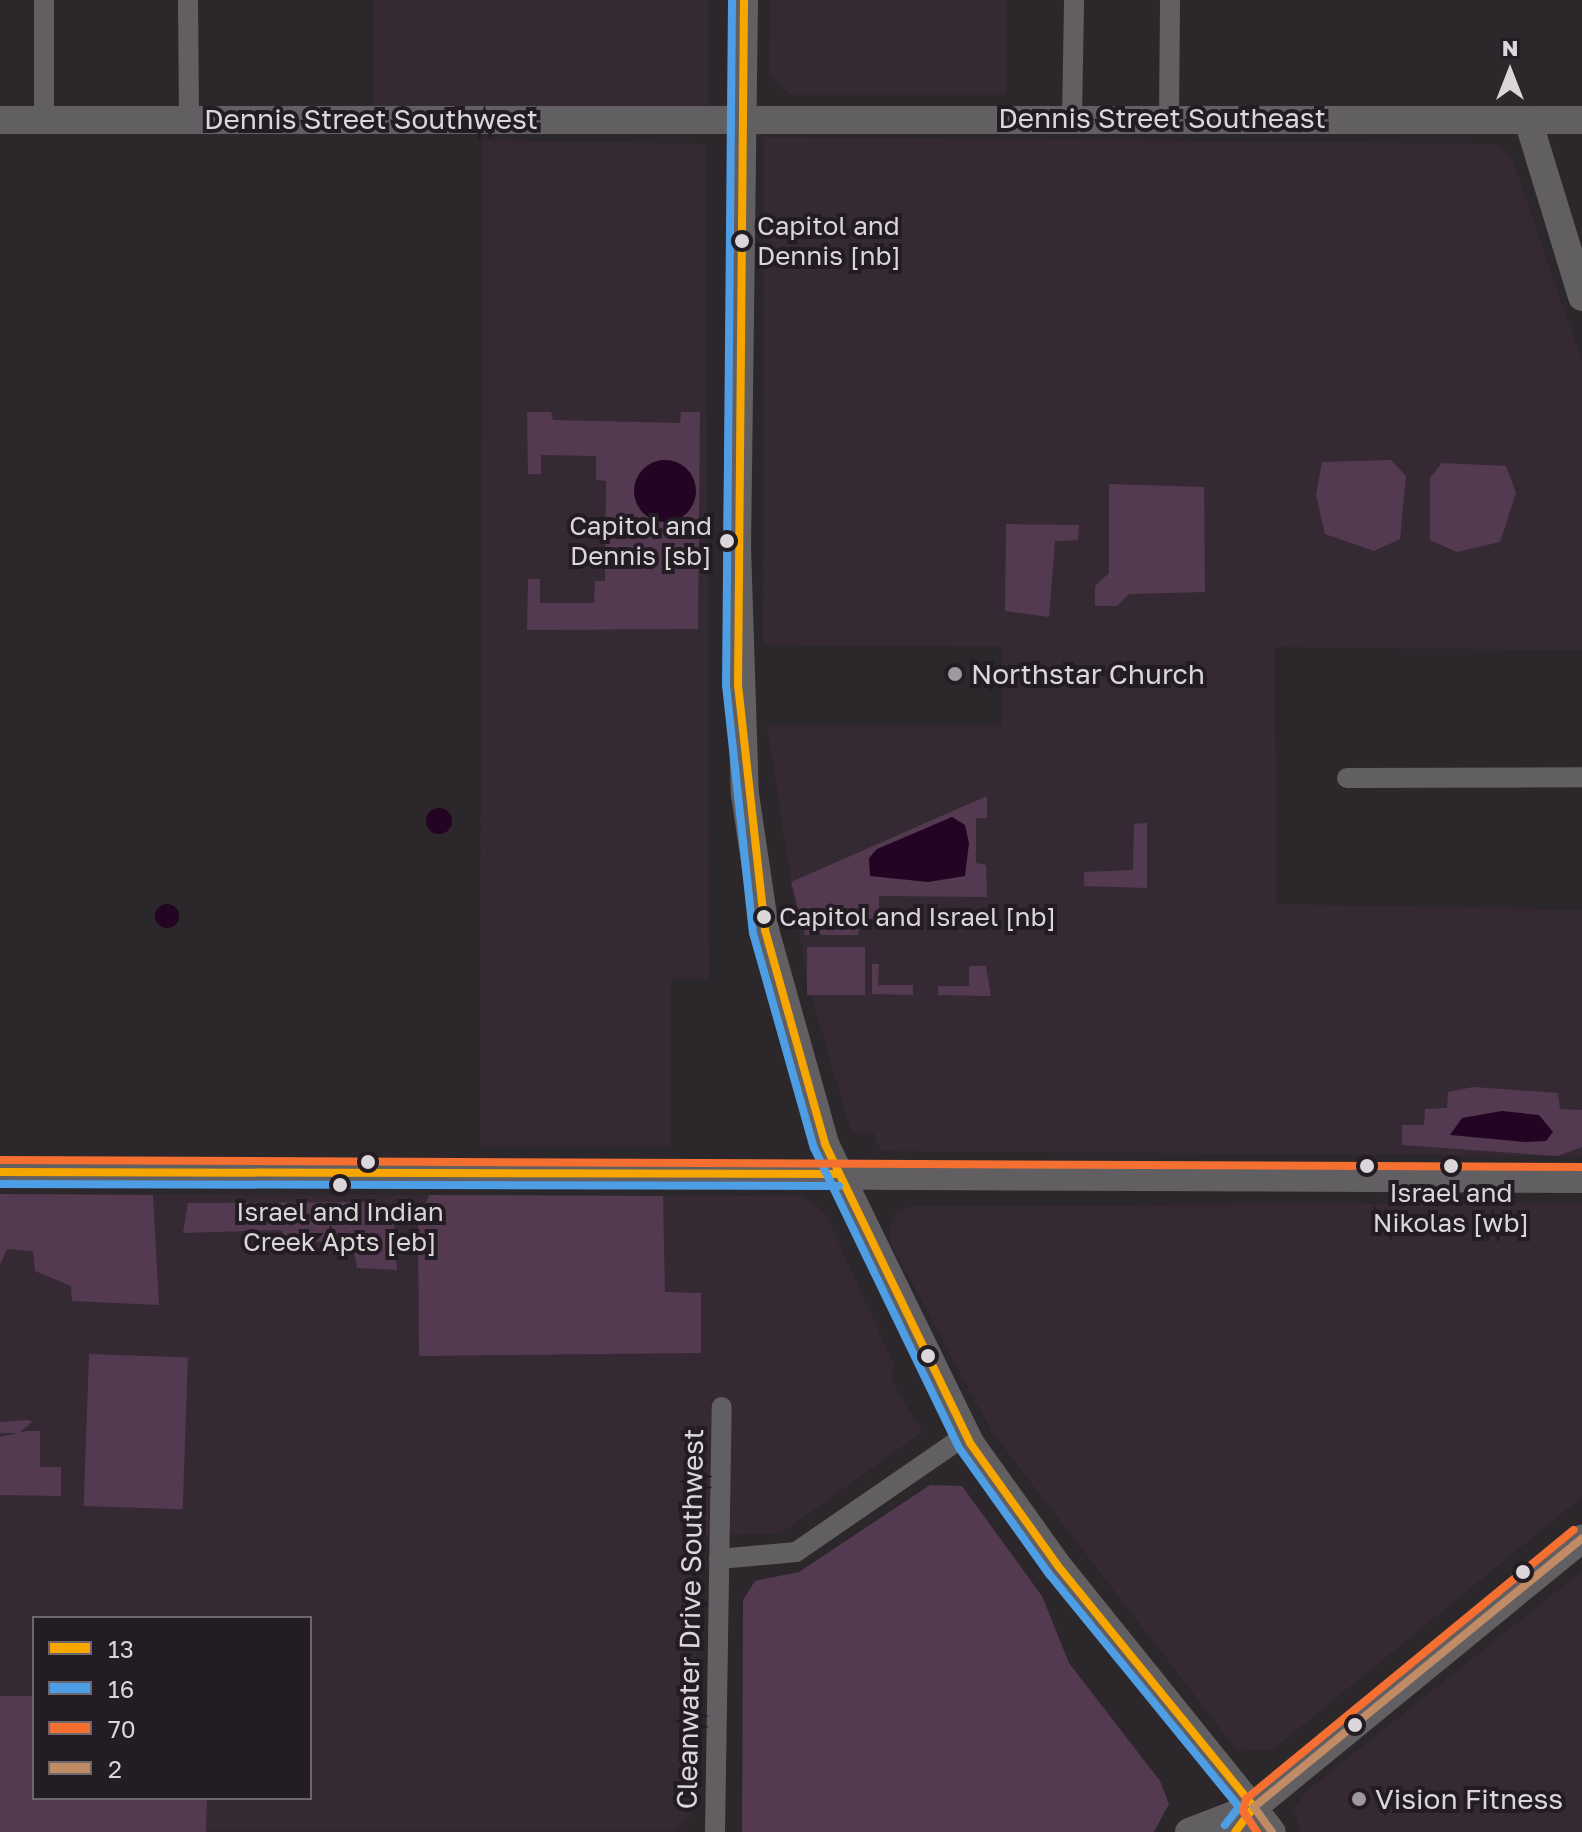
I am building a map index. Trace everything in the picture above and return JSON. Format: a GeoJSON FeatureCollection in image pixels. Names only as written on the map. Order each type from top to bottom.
{"type":"FeatureCollection","features":[{"type":"Feature","properties":{"kind":"street"},"geometry":{"type":"LineString","coordinates":[[44,0],[44,120]]}},
{"type":"Feature","properties":{"kind":"street"},"geometry":{"type":"LineString","coordinates":[[188,0],[189,119]]}},
{"type":"Feature","properties":{"kind":"street"},"geometry":{"type":"LineString","coordinates":[[744,0],[737,561],[745,794],[765,930],[839,1174],[966,1435],[1058,1566],[1272,1832]]}},
{"type":"Feature","properties":{"kind":"street"},"geometry":{"type":"LineString","coordinates":[[1072,118],[1074,0]]}},
{"type":"Feature","properties":{"kind":"street"},"geometry":{"type":"LineString","coordinates":[[1169,118],[1170,0]]}},
{"type":"Feature","properties":{"kind":"street","name":"Dennis Street Southwest"},"geometry":{"type":"LineString","coordinates":[[0,120],[743,116]]}},
{"type":"Feature","properties":{"kind":"street","name":"Dennis Street Southeast"},"geometry":{"type":"LineString","coordinates":[[743,116],[1582,120]]}},
{"type":"Feature","properties":{"kind":"street"},"geometry":{"type":"LineString","coordinates":[[1528,120],[1582,297]]}},
{"type":"Feature","properties":{"kind":"street"},"geometry":{"type":"LineString","coordinates":[[1347,778],[1582,777]]}},
{"type":"Feature","properties":{"kind":"street"},"geometry":{"type":"LineString","coordinates":[[0,1172],[1582,1179]]}},
{"type":"Feature","properties":{"kind":"street","name":"Cleanwater Drive Southwest"},"geometry":{"type":"LineString","coordinates":[[715,1832],[722,1407]]}},
{"type":"Feature","properties":{"kind":"street"},"geometry":{"type":"LineString","coordinates":[[719,1559],[796,1552],[966,1435]]}},
{"type":"Feature","properties":{"kind":"street"},"geometry":{"type":"LineString","coordinates":[[1235,1832],[1254,1807],[1582,1539]]}},
{"type":"Feature","properties":{"kind":"street"},"geometry":{"type":"LineString","coordinates":[[1189,1832],[1254,1807]]}},
{"type":"Feature","properties":{"kind":"shaded area"},"geometry":{"type":"Polygon","coordinates":[[[373,0],[708,0],[708,113],[373,113],[373,0]]]}},
{"type":"Feature","properties":{"kind":"shaded area"},"geometry":{"type":"Polygon","coordinates":[[[770,0],[1007,0],[1007,95],[791,95],[769,76],[770,0]]]}},
{"type":"Feature","properties":{"kind":"shaded area"},"geometry":{"type":"Polygon","coordinates":[[[764,137],[1496,144],[1512,158],[1582,362],[1582,650],[1275,647],[1276,904],[1582,910],[1582,1156],[880,1151],[874,1133],[852,1133],[807,982],[767,725],[1002,725],[1002,647],[763,645],[764,137]]]}},
{"type":"Feature","properties":{"kind":"shaded area"},"geometry":{"type":"Polygon","coordinates":[[[482,140],[706,144],[709,979],[671,979],[671,1147],[480,1147],[482,140]]]}},
{"type":"Feature","properties":{"kind":"shaded area"},"geometry":{"type":"Polygon","coordinates":[[[527,412],[551,412],[553,420],[680,423],[681,412],[700,412],[698,629],[527,630],[528,579],[540,579],[540,603],[594,603],[595,581],[605,581],[606,481],[596,480],[596,456],[541,455],[541,474],[528,474],[527,412]]]}},
{"type":"Feature","properties":{"kind":"shaded area"},"geometry":{"type":"Polygon","coordinates":[[[659,460],[671,460],[687,469],[694,479],[694,503],[687,513],[671,522],[659,522],[639,508],[634,497],[634,485],[648,465],[659,460]]]}},
{"type":"Feature","properties":{"kind":"shaded area"},"geometry":{"type":"Polygon","coordinates":[[[1391,460],[1406,476],[1400,539],[1374,551],[1325,534],[1316,495],[1322,462],[1391,460]]]}},
{"type":"Feature","properties":{"kind":"shaded area"},"geometry":{"type":"Polygon","coordinates":[[[1442,463],[1506,466],[1516,493],[1500,542],[1457,552],[1430,540],[1430,478],[1442,463]]]}},
{"type":"Feature","properties":{"kind":"shaded area"},"geometry":{"type":"Polygon","coordinates":[[[1109,484],[1204,487],[1205,592],[1129,594],[1117,606],[1095,606],[1095,586],[1109,573],[1109,484]]]}},
{"type":"Feature","properties":{"kind":"shaded area"},"geometry":{"type":"Polygon","coordinates":[[[1006,524],[1079,525],[1078,540],[1055,541],[1049,617],[1005,611],[1006,524]]]}},
{"type":"Feature","properties":{"kind":"shaded area"},"geometry":{"type":"Polygon","coordinates":[[[987,796],[987,818],[976,818],[976,863],[986,865],[987,897],[879,896],[879,917],[859,923],[858,935],[805,935],[791,882],[987,796]]]}},
{"type":"Feature","properties":{"kind":"shaded area"},"geometry":{"type":"Polygon","coordinates":[[[439,808],[448,812],[452,821],[448,830],[439,834],[430,830],[426,821],[430,812],[439,808]]]}},
{"type":"Feature","properties":{"kind":"shaded area"},"geometry":{"type":"Polygon","coordinates":[[[952,817],[965,825],[969,843],[965,876],[928,882],[870,876],[869,858],[877,849],[952,817]]]}},
{"type":"Feature","properties":{"kind":"shaded area"},"geometry":{"type":"Polygon","coordinates":[[[1147,823],[1147,888],[1084,886],[1084,872],[1133,870],[1134,824],[1147,823]]]}},
{"type":"Feature","properties":{"kind":"shaded area"},"geometry":{"type":"Polygon","coordinates":[[[167,904],[176,907],[179,916],[176,925],[167,928],[158,925],[155,916],[158,907],[167,904]]]}},
{"type":"Feature","properties":{"kind":"shaded area"},"geometry":{"type":"Polygon","coordinates":[[[807,947],[865,947],[865,995],[807,995],[807,947]]]}},
{"type":"Feature","properties":{"kind":"shaded area"},"geometry":{"type":"Polygon","coordinates":[[[872,964],[879,964],[878,985],[913,985],[913,995],[872,994],[872,964]]]}},
{"type":"Feature","properties":{"kind":"shaded area"},"geometry":{"type":"Polygon","coordinates":[[[969,966],[986,966],[991,996],[938,995],[938,986],[969,986],[969,966]]]}},
{"type":"Feature","properties":{"kind":"shaded area"},"geometry":{"type":"Polygon","coordinates":[[[1473,1087],[1558,1093],[1560,1109],[1582,1110],[1582,1147],[1557,1156],[1402,1145],[1402,1125],[1424,1125],[1425,1109],[1447,1108],[1448,1092],[1473,1087]]]}},
{"type":"Feature","properties":{"kind":"shaded area"},"geometry":{"type":"Polygon","coordinates":[[[1502,1111],[1539,1115],[1553,1132],[1546,1141],[1525,1142],[1450,1135],[1462,1118],[1502,1111]]]}},
{"type":"Feature","properties":{"kind":"shaded area"},"geometry":{"type":"Polygon","coordinates":[[[0,1194],[803,1196],[826,1215],[894,1365],[891,1380],[922,1432],[781,1533],[694,1537],[698,1806],[676,1831],[206,1831],[207,1800],[312,1800],[312,1616],[32,1616],[32,1696],[0,1696],[0,1194]]]}},
{"type":"Feature","properties":{"kind":"shaded area"},"geometry":{"type":"Polygon","coordinates":[[[0,1194],[153,1195],[159,1305],[72,1301],[71,1286],[35,1271],[33,1251],[7,1249],[0,1265],[0,1194]]]}},
{"type":"Feature","properties":{"kind":"shaded area"},"geometry":{"type":"Polygon","coordinates":[[[429,1195],[663,1196],[665,1292],[701,1293],[701,1353],[419,1356],[418,1223],[429,1195]]]}},
{"type":"Feature","properties":{"kind":"shaded area"},"geometry":{"type":"Polygon","coordinates":[[[375,1202],[386,1205],[394,1220],[397,1270],[357,1268],[353,1246],[284,1237],[281,1230],[183,1233],[188,1203],[375,1202]]]}},
{"type":"Feature","properties":{"kind":"shaded area"},"geometry":{"type":"Polygon","coordinates":[[[1582,1203],[1582,1497],[1272,1750],[1236,1749],[992,1432],[891,1243],[890,1226],[897,1212],[912,1206],[1582,1203]]]}},
{"type":"Feature","properties":{"kind":"shaded area"},"geometry":{"type":"Polygon","coordinates":[[[89,1354],[188,1357],[183,1509],[84,1506],[89,1354]]]}},
{"type":"Feature","properties":{"kind":"shaded area"},"geometry":{"type":"Polygon","coordinates":[[[0,1422],[32,1422],[19,1433],[0,1433],[0,1422]]]}},
{"type":"Feature","properties":{"kind":"shaded area"},"geometry":{"type":"Polygon","coordinates":[[[40,1431],[40,1467],[61,1467],[61,1496],[0,1495],[0,1437],[40,1431]]]}},
{"type":"Feature","properties":{"kind":"shaded area"},"geometry":{"type":"Polygon","coordinates":[[[930,1485],[962,1486],[1042,1596],[1069,1663],[1160,1781],[1169,1804],[1154,1832],[742,1832],[743,1600],[755,1581],[799,1572],[930,1485]]]}},
{"type":"Feature","properties":{"kind":"shaded area"},"geometry":{"type":"Polygon","coordinates":[[[1582,1571],[1582,1832],[1300,1832],[1294,1808],[1308,1790],[1582,1571]]]}},
{"type":"Feature","properties":{"kind":"shaded area"},"geometry":{"type":"Polygon","coordinates":[[[0,1696],[32,1696],[32,1800],[207,1800],[206,1832],[0,1832],[0,1696]]]}},
{"type":"Feature","properties":{"kind":"transit line","name":"16"},"geometry":{"type":"LineString","coordinates":[[732,0],[726,685],[753,933],[814,1148],[959,1448],[1049,1574],[1239,1807],[1225,1825]]}},
{"type":"Feature","properties":{"kind":"transit line","name":"13"},"geometry":{"type":"LineString","coordinates":[[744,0],[738,685],[765,930],[825,1144],[970,1443],[1058,1566],[1254,1807],[1235,1832]]}},
{"type":"Feature","properties":{"kind":"transit line","name":"70"},"geometry":{"type":"LineString","coordinates":[[0,1160],[1582,1167]]}},
{"type":"Feature","properties":{"kind":"transit line","name":"13"},"geometry":{"type":"LineString","coordinates":[[0,1172],[839,1174]]}},
{"type":"Feature","properties":{"kind":"transit line","name":"16"},"geometry":{"type":"LineString","coordinates":[[0,1184],[839,1186]]}},
{"type":"Feature","properties":{"kind":"transit line","name":"70"},"geometry":{"type":"LineString","coordinates":[[1257,1832],[1243,1811],[1246,1799],[1574,1530]]}},
{"type":"Feature","properties":{"kind":"transit line","name":"2"},"geometry":{"type":"LineString","coordinates":[[1272,1832],[1254,1807],[1582,1539]]}},
{"type":"Feature","properties":{"kind":"place","name":"Capitol and Dennis [nb]"},"geometry":{"type":"Point","coordinates":[742,241]}},
{"type":"Feature","properties":{"kind":"place","name":"Capitol and Dennis [sb]"},"geometry":{"type":"Point","coordinates":[727,541]}},
{"type":"Feature","properties":{"kind":"place","name":"Northstar Church"},"geometry":{"type":"Point","coordinates":[955,674]}},
{"type":"Feature","properties":{"kind":"place","name":"Capitol and Israel [nb]"},"geometry":{"type":"Point","coordinates":[764,917]}},
{"type":"Feature","properties":{"kind":"place","name":"Israel and Nikolas [wb]"},"geometry":{"type":"Point","coordinates":[1451,1166]}},
{"type":"Feature","properties":{"kind":"place","name":"Israel and Indian Creek Apts [eb]"},"geometry":{"type":"Point","coordinates":[340,1185]}},
{"type":"Feature","properties":{"kind":"place","name":"Vision Fitness"},"geometry":{"type":"Point","coordinates":[1359,1799]}}]}
